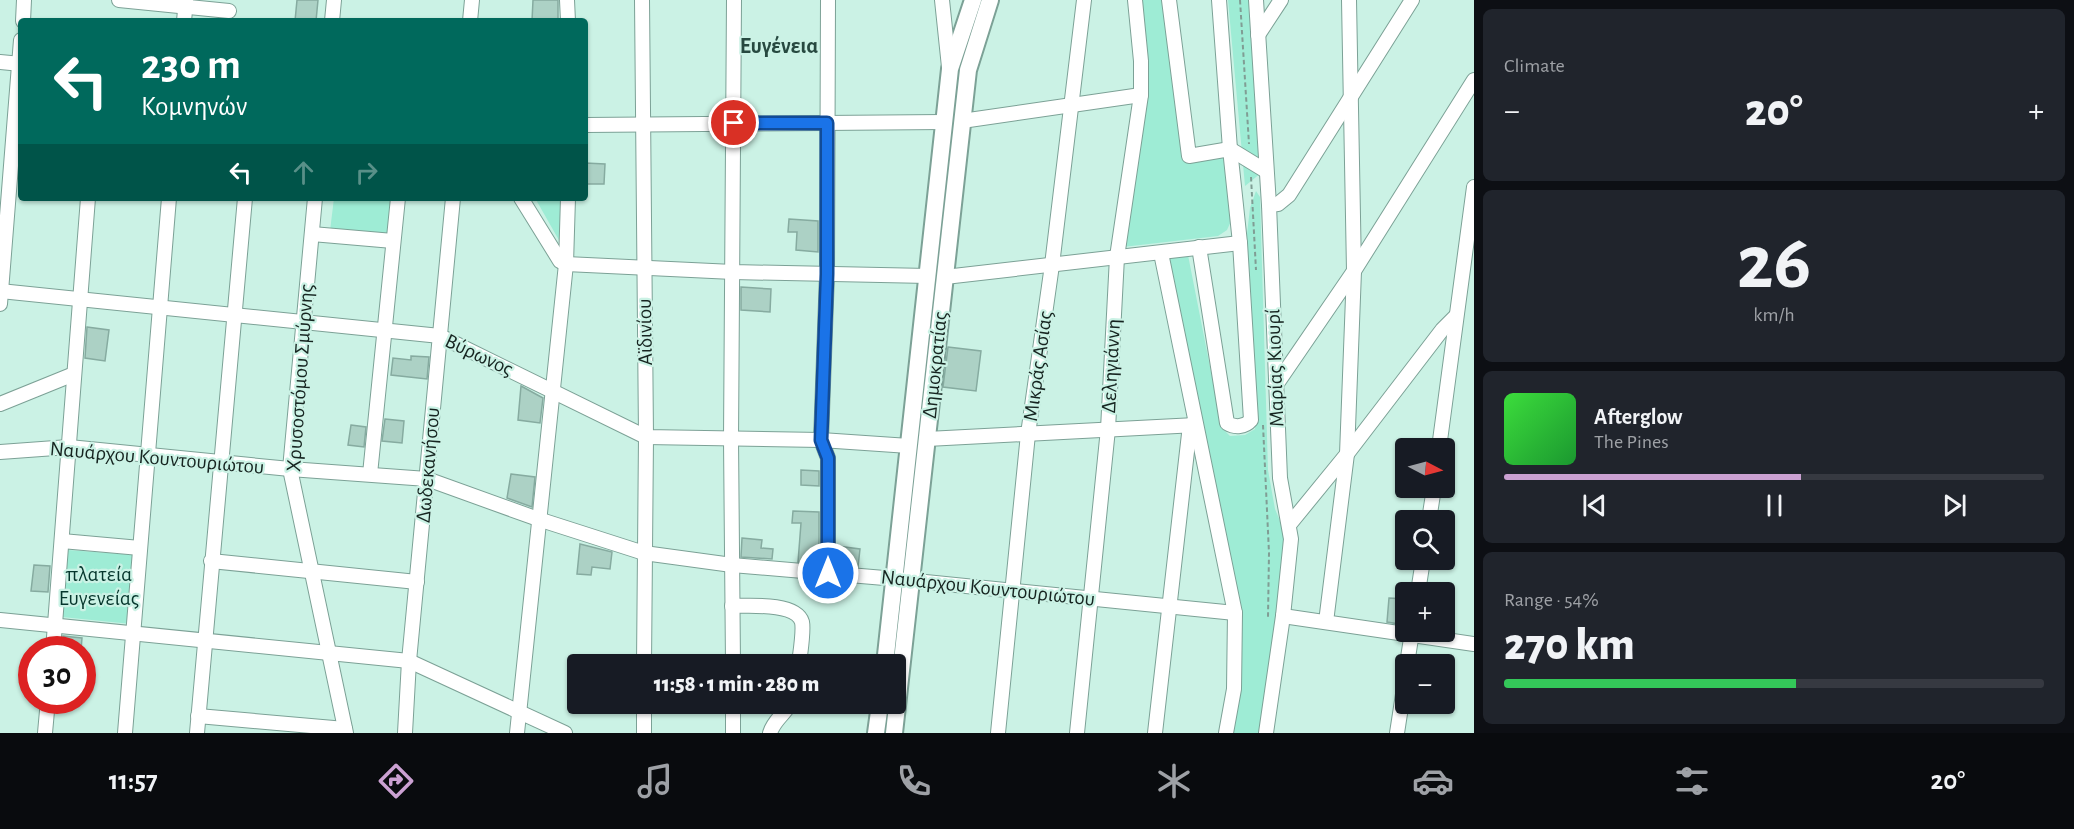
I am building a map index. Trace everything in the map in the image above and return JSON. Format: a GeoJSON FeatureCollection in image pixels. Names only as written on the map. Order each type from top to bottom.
{"type":"FeatureCollection","features":[{"type":"Feature","properties":{"kind":"main road","name":"Δημοκρατίας"},"geometry":{"type":"LineString","coordinates":[[894,733],[904,580],[909,446],[950,69],[973,0]]}},
{"type":"Feature","properties":{"kind":"main road","name":"Δημοκρατίας"},"geometry":{"type":"LineString","coordinates":[[887,654],[904,580],[927,439],[968,70],[990,0]]}},
{"type":"Feature","properties":{"kind":"main road"},"geometry":{"type":"LineString","coordinates":[[876,733],[879,714]]}},
{"type":"Feature","properties":{"kind":"street"},"geometry":{"type":"LineString","coordinates":[[22,18],[24,0]]}},
{"type":"Feature","properties":{"kind":"street"},"geometry":{"type":"LineString","coordinates":[[119,0],[185,3],[229,11]]}},
{"type":"Feature","properties":{"kind":"street"},"geometry":{"type":"LineString","coordinates":[[333,0],[335,18]]}},
{"type":"Feature","properties":{"kind":"street"},"geometry":{"type":"LineString","coordinates":[[470,18],[472,0]]}},
{"type":"Feature","properties":{"kind":"street"},"geometry":{"type":"LineString","coordinates":[[567,0],[568,18]]}},
{"type":"Feature","properties":{"kind":"street","name":"Αϊδινίου"},"geometry":{"type":"LineString","coordinates":[[642,0],[646,437],[644,654]]}},
{"type":"Feature","properties":{"kind":"street"},"geometry":{"type":"LineString","coordinates":[[733,654],[734,0]]}},
{"type":"Feature","properties":{"kind":"street"},"geometry":{"type":"LineString","coordinates":[[828,0],[827,274],[821,440],[828,458],[828,573]]}},
{"type":"Feature","properties":{"kind":"street"},"geometry":{"type":"LineString","coordinates":[[942,0],[950,69]]}},
{"type":"Feature","properties":{"kind":"street","name":"Μικράς Ασίας"},"geometry":{"type":"LineString","coordinates":[[998,733],[1028,434],[1052,265],[1084,0]]}},
{"type":"Feature","properties":{"kind":"street","name":"Δεληγιάννη"},"geometry":{"type":"LineString","coordinates":[[1077,733],[1108,429],[1117,257],[1141,95],[1141,61],[1135,0]]}},
{"type":"Feature","properties":{"kind":"street"},"geometry":{"type":"LineString","coordinates":[[1169,0],[1189,156],[1230,149],[1266,171]]}},
{"type":"Feature","properties":{"kind":"street","name":"Μαρίας Κιουρί"},"geometry":{"type":"LineString","coordinates":[[1199,248],[1227,423],[1233,426],[1244,425],[1251,420],[1240,243],[1230,149],[1219,0]]}},
{"type":"Feature","properties":{"kind":"street","name":"Μαρίας Κιουρί"},"geometry":{"type":"LineString","coordinates":[[1256,0],[1269,204],[1280,478],[1289,525],[1291,554],[1266,733]]}},
{"type":"Feature","properties":{"kind":"street"},"geometry":{"type":"LineString","coordinates":[[1258,35],[1281,0]]}},
{"type":"Feature","properties":{"kind":"street"},"geometry":{"type":"LineString","coordinates":[[1326,621],[1347,454],[1354,271],[1349,0]]}},
{"type":"Feature","properties":{"kind":"street"},"geometry":{"type":"LineString","coordinates":[[1269,204],[1278,204],[1289,195],[1412,0]]}},
{"type":"Feature","properties":{"kind":"street"},"geometry":{"type":"LineString","coordinates":[[184,18],[185,3]]}},
{"type":"Feature","properties":{"kind":"street"},"geometry":{"type":"LineString","coordinates":[[0,62],[18,64]]}},
{"type":"Feature","properties":{"kind":"street"},"geometry":{"type":"LineString","coordinates":[[1276,385],[1354,271],[1474,80]]}},
{"type":"Feature","properties":{"kind":"street"},"geometry":{"type":"LineString","coordinates":[[0,295],[18,87]]}},
{"type":"Feature","properties":{"kind":"street"},"geometry":{"type":"LineString","coordinates":[[962,121],[1141,95]]}},
{"type":"Feature","properties":{"kind":"street"},"geometry":{"type":"LineString","coordinates":[[588,124],[944,122]]}},
{"type":"Feature","properties":{"kind":"street"},"geometry":{"type":"LineString","coordinates":[[1440,438],[1474,187]]}},
{"type":"Feature","properties":{"kind":"street"},"geometry":{"type":"LineString","coordinates":[[54,636],[88,201]]}},
{"type":"Feature","properties":{"kind":"street"},"geometry":{"type":"LineString","coordinates":[[125,733],[169,201]]}},
{"type":"Feature","properties":{"kind":"street"},"geometry":{"type":"LineString","coordinates":[[197,733],[245,201]]}},
{"type":"Feature","properties":{"kind":"street","name":"Χρυσοστόμου Σμύρνης"},"geometry":{"type":"LineString","coordinates":[[315,201],[290,470],[345,731]]}},
{"type":"Feature","properties":{"kind":"street"},"geometry":{"type":"LineString","coordinates":[[370,474],[398,201]]}},
{"type":"Feature","properties":{"kind":"street","name":"Δωδεκανήσου"},"geometry":{"type":"LineString","coordinates":[[405,733],[409,660],[453,201]]}},
{"type":"Feature","properties":{"kind":"street"},"geometry":{"type":"LineString","coordinates":[[523,201],[560,261],[566,264],[733,272],[928,276]]}},
{"type":"Feature","properties":{"kind":"street"},"geometry":{"type":"LineString","coordinates":[[517,733],[566,264],[568,201]]}},
{"type":"Feature","properties":{"kind":"street"},"geometry":{"type":"LineString","coordinates":[[312,234],[393,241]]}},
{"type":"Feature","properties":{"kind":"street"},"geometry":{"type":"LineString","coordinates":[[945,278],[1240,243]]}},
{"type":"Feature","properties":{"kind":"street"},"geometry":{"type":"LineString","coordinates":[[1161,253],[1193,425],[1235,613],[1234,689],[1226,733]]}},
{"type":"Feature","properties":{"kind":"street","name":"Βύρωνος"},"geometry":{"type":"LineString","coordinates":[[0,295],[81,298],[440,336],[646,437],[821,440],[909,446]]}},
{"type":"Feature","properties":{"kind":"street"},"geometry":{"type":"LineString","coordinates":[[1289,525],[1435,339],[1456,316]]}},
{"type":"Feature","properties":{"kind":"street"},"geometry":{"type":"LineString","coordinates":[[0,404],[74,374]]}},
{"type":"Feature","properties":{"kind":"street"},"geometry":{"type":"LineString","coordinates":[[927,439],[1193,425]]}},
{"type":"Feature","properties":{"kind":"street"},"geometry":{"type":"LineString","coordinates":[[1155,733],[1193,425]]}},
{"type":"Feature","properties":{"kind":"street","name":"Ναυάρχου Κουντουριώτου"},"geometry":{"type":"LineString","coordinates":[[0,452],[69,447],[290,470],[427,479],[538,519],[644,553],[732,565],[1235,613]]}},
{"type":"Feature","properties":{"kind":"street"},"geometry":{"type":"LineString","coordinates":[[62,541],[140,548]]}},
{"type":"Feature","properties":{"kind":"street"},"geometry":{"type":"LineString","coordinates":[[211,561],[417,582]]}},
{"type":"Feature","properties":{"kind":"street"},"geometry":{"type":"LineString","coordinates":[[732,606],[776,606],[797,616],[802,623],[800,654]]}},
{"type":"Feature","properties":{"kind":"street"},"geometry":{"type":"LineString","coordinates":[[1283,616],[1395,631]]}},
{"type":"Feature","properties":{"kind":"street"},"geometry":{"type":"LineString","coordinates":[[0,620],[409,660],[565,733]]}},
{"type":"Feature","properties":{"kind":"street"},"geometry":{"type":"LineString","coordinates":[[1455,641],[1474,644]]}},
{"type":"Feature","properties":{"kind":"street"},"geometry":{"type":"LineString","coordinates":[[45,733],[47,714]]}},
{"type":"Feature","properties":{"kind":"street"},"geometry":{"type":"LineString","coordinates":[[644,714],[644,733]]}},
{"type":"Feature","properties":{"kind":"street"},"geometry":{"type":"LineString","coordinates":[[733,714],[733,733]]}},
{"type":"Feature","properties":{"kind":"street"},"geometry":{"type":"LineString","coordinates":[[770,733],[773,723],[784,714]]}},
{"type":"Feature","properties":{"kind":"street"},"geometry":{"type":"LineString","coordinates":[[1397,733],[1400,714]]}},
{"type":"Feature","properties":{"kind":"street"},"geometry":{"type":"LineString","coordinates":[[198,716],[345,731]]}},
{"type":"Feature","properties":{"kind":"green space"},"geometry":{"type":"Polygon","coordinates":[[[1137,0],[1165,0],[1186,163],[1225,154],[1232,219],[1227,230],[1218,236],[1123,247],[1146,95],[1137,0]]]}},
{"type":"Feature","properties":{"kind":"green space"},"geometry":{"type":"Polygon","coordinates":[[[1228,0],[1249,0],[1261,173],[1245,186],[1228,0]]]}},
{"type":"Feature","properties":{"kind":"green space"},"geometry":{"type":"Polygon","coordinates":[[[1256,191],[1260,197],[1268,470],[1275,509],[1285,533],[1283,583],[1262,733],[1227,733],[1237,630],[1164,257],[1188,255],[1222,428],[1230,436],[1245,435],[1255,429],[1256,415],[1247,234],[1250,208],[1256,191]]]}},
{"type":"Feature","properties":{"kind":"green space"},"geometry":{"type":"Polygon","coordinates":[[[334,201],[393,201],[389,238],[330,231],[334,201]]]}},
{"type":"Feature","properties":{"kind":"green space"},"geometry":{"type":"Polygon","coordinates":[[[537,201],[561,201],[560,242],[537,201]]]}},
{"type":"Feature","properties":{"kind":"green space","name":"πλατεία Ευγενείας"},"geometry":{"type":"Polygon","coordinates":[[[68,550],[135,555],[131,624],[62,617],[68,550]]]}},
{"type":"Feature","properties":{"kind":"building"},"geometry":{"type":"Polygon","coordinates":[[[297,0],[318,0],[316,18],[295,18],[297,0]]]}},
{"type":"Feature","properties":{"kind":"building"},"geometry":{"type":"Polygon","coordinates":[[[533,0],[558,0],[558,18],[532,18],[533,0]]]}},
{"type":"Feature","properties":{"kind":"building"},"geometry":{"type":"Polygon","coordinates":[[[588,163],[605,164],[604,184],[588,184],[588,163]]]}},
{"type":"Feature","properties":{"kind":"building"},"geometry":{"type":"Polygon","coordinates":[[[789,219],[818,221],[818,252],[796,250],[797,232],[788,232],[789,219]]]}},
{"type":"Feature","properties":{"kind":"building"},"geometry":{"type":"Polygon","coordinates":[[[741,287],[771,289],[770,312],[741,310],[741,287]]]}},
{"type":"Feature","properties":{"kind":"building"},"geometry":{"type":"Polygon","coordinates":[[[87,327],[109,330],[105,361],[85,358],[87,327]]]}},
{"type":"Feature","properties":{"kind":"building"},"geometry":{"type":"Polygon","coordinates":[[[948,347],[981,351],[976,391],[943,387],[948,347]]]}},
{"type":"Feature","properties":{"kind":"building"},"geometry":{"type":"Polygon","coordinates":[[[411,356],[429,357],[427,379],[391,375],[393,358],[411,360],[411,356]]]}},
{"type":"Feature","properties":{"kind":"building"},"geometry":{"type":"Polygon","coordinates":[[[521,386],[543,398],[540,423],[518,420],[521,386]]]}},
{"type":"Feature","properties":{"kind":"building"},"geometry":{"type":"Polygon","coordinates":[[[385,419],[404,421],[402,443],[382,441],[385,419]]]}},
{"type":"Feature","properties":{"kind":"building"},"geometry":{"type":"Polygon","coordinates":[[[351,425],[366,427],[364,447],[348,445],[351,425]]]}},
{"type":"Feature","properties":{"kind":"building"},"geometry":{"type":"Polygon","coordinates":[[[801,470],[819,471],[819,486],[801,485],[801,470]]]}},
{"type":"Feature","properties":{"kind":"building"},"geometry":{"type":"Polygon","coordinates":[[[511,474],[535,477],[532,507],[507,498],[511,474]]]}},
{"type":"Feature","properties":{"kind":"building"},"geometry":{"type":"Polygon","coordinates":[[[793,511],[819,512],[819,563],[798,562],[801,523],[792,523],[793,511]]]}},
{"type":"Feature","properties":{"kind":"building"},"geometry":{"type":"Polygon","coordinates":[[[742,538],[762,540],[761,548],[773,549],[772,559],[741,557],[742,538]]]}},
{"type":"Feature","properties":{"kind":"building"},"geometry":{"type":"Polygon","coordinates":[[[580,544],[612,552],[610,569],[592,567],[591,575],[577,574],[580,544]]]}},
{"type":"Feature","properties":{"kind":"building"},"geometry":{"type":"Polygon","coordinates":[[[837,546],[860,549],[858,567],[837,565],[837,546]]]}},
{"type":"Feature","properties":{"kind":"building"},"geometry":{"type":"Polygon","coordinates":[[[34,565],[50,566],[48,592],[31,591],[34,565]]]}},
{"type":"Feature","properties":{"kind":"building"},"geometry":{"type":"Polygon","coordinates":[[[1389,598],[1395,598],[1395,623],[1387,622],[1389,598]]]}},
{"type":"Feature","properties":{"kind":"district","name":"Ευγένεια"},"geometry":{"type":"Point","coordinates":[779,46]}},
{"type":"Feature","properties":{"kind":"route"},"geometry":{"type":"LineString","coordinates":[[734,123],[827,123],[827,274],[821,440],[828,458],[828,573]]}}]}
